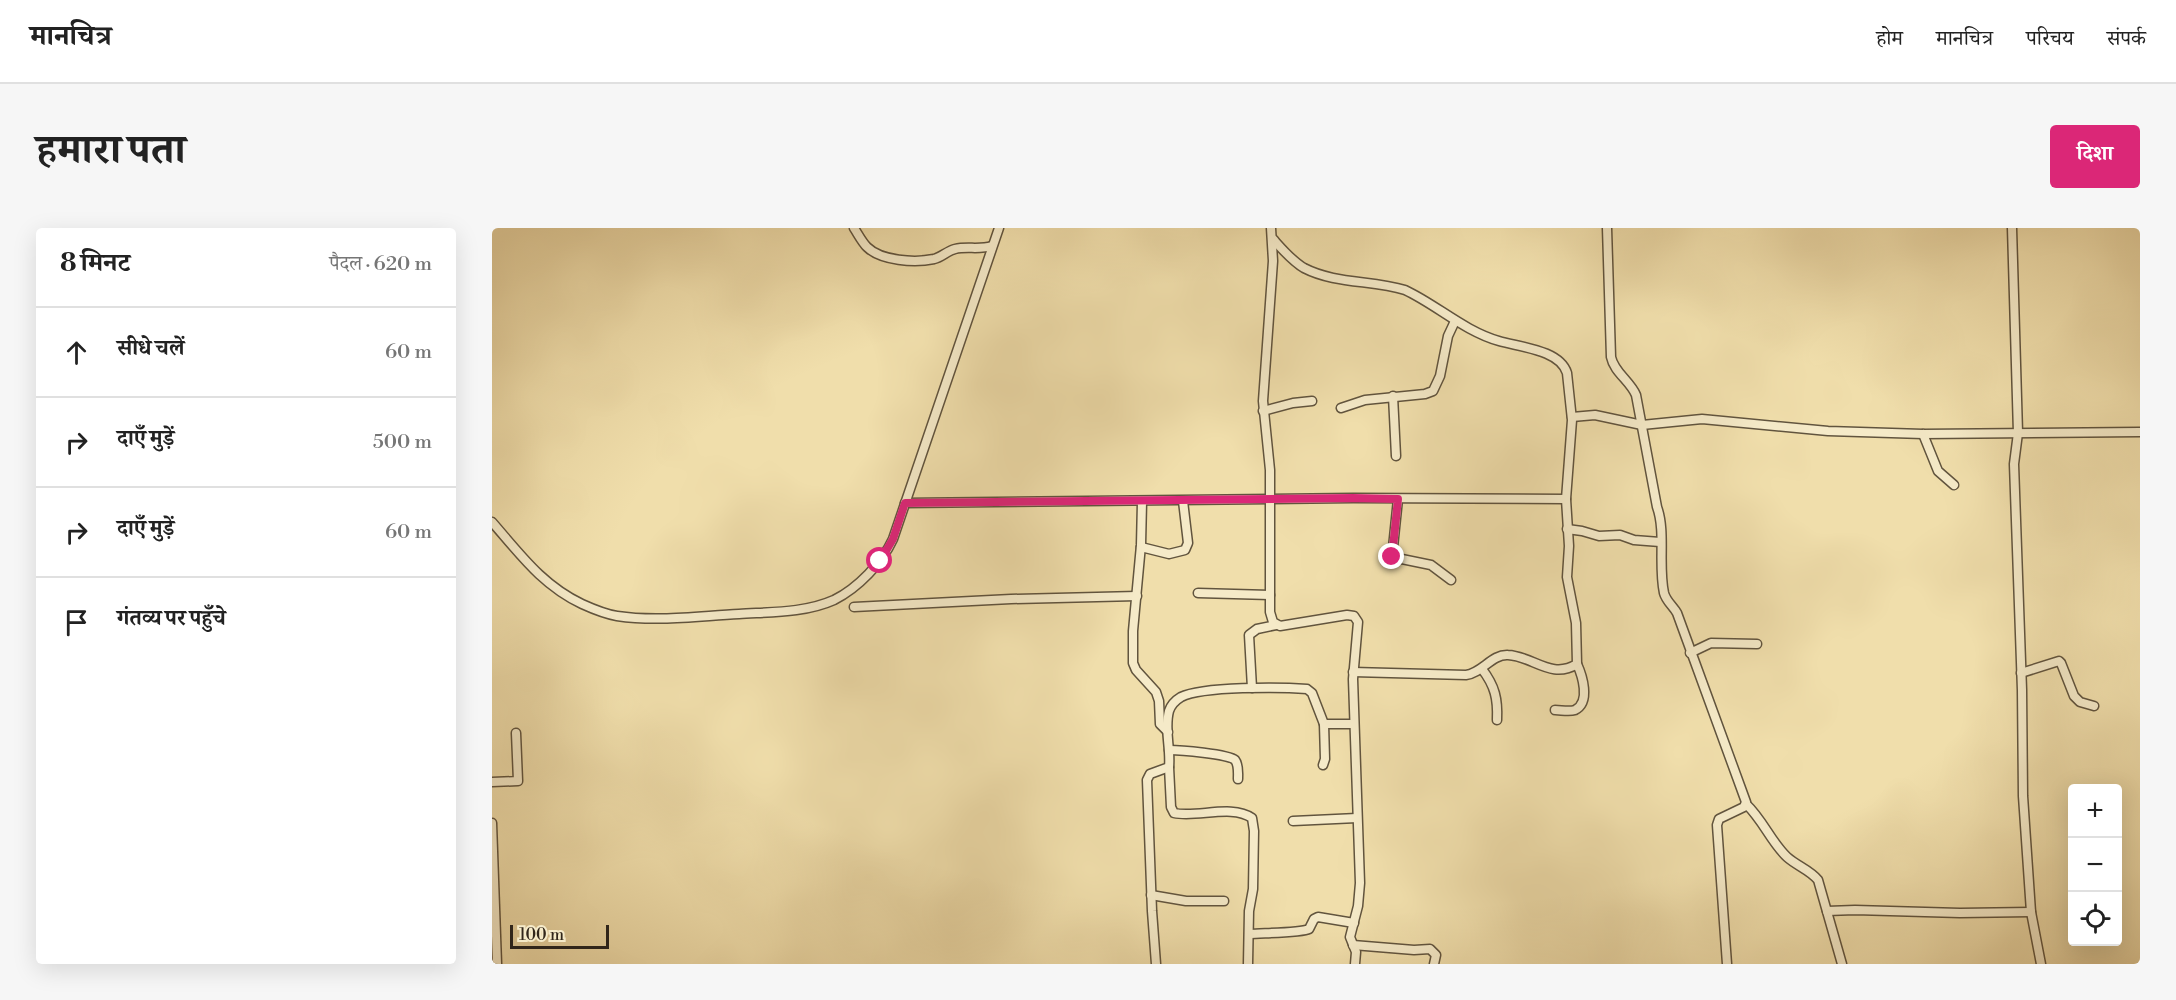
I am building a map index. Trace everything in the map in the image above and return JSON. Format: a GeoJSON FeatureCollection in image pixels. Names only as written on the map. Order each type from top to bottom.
{"type":"FeatureCollection","features":[{"type":"Feature","properties":{"kind":"street"},"geometry":{"type":"LineString","coordinates":[[854,228],[868,248],[892,258],[917,260],[934,258],[957,248],[980,249],[992,246]]}},
{"type":"Feature","properties":{"kind":"street"},"geometry":{"type":"LineString","coordinates":[[492,522],[540,577],[561,593],[582,604],[614,615],[651,619],[781,611],[834,600],[846,593],[880,561],[893,539],[999,228]]}},
{"type":"Feature","properties":{"kind":"street"},"geometry":{"type":"LineString","coordinates":[[1271,228],[1273,261],[1263,411],[1270,470],[1271,618],[1276,625]]}},
{"type":"Feature","properties":{"kind":"street"},"geometry":{"type":"LineString","coordinates":[[1607,228],[1611,357],[1615,367],[1634,389],[1660,516],[1665,594],[1677,613],[1746,804],[1787,857],[1816,877],[1842,964]]}},
{"type":"Feature","properties":{"kind":"street"},"geometry":{"type":"LineString","coordinates":[[2012,228],[2018,433],[2014,464],[2023,796],[2031,912],[2041,964]]}},
{"type":"Feature","properties":{"kind":"street"},"geometry":{"type":"LineString","coordinates":[[1273,239],[1302,267],[1311,271],[1332,278],[1393,286],[1405,290],[1419,296],[1455,321],[1496,340],[1554,356],[1565,365],[1572,417],[1566,499],[1569,546],[1568,585],[1576,623],[1577,664],[1584,686],[1579,707],[1574,710],[1555,710]]}},
{"type":"Feature","properties":{"kind":"street"},"geometry":{"type":"LineString","coordinates":[[1341,408],[1365,400],[1425,394],[1433,391],[1440,376],[1448,336],[1455,321]]}},
{"type":"Feature","properties":{"kind":"street"},"geometry":{"type":"LineString","coordinates":[[1393,396],[1396,456]]}},
{"type":"Feature","properties":{"kind":"street"},"geometry":{"type":"LineString","coordinates":[[1263,411],[1293,403],[1312,401]]}},
{"type":"Feature","properties":{"kind":"street"},"geometry":{"type":"LineString","coordinates":[[1572,417],[1595,415],[1642,425],[1702,419],[1837,431],[1923,434],[2140,432]]}},
{"type":"Feature","properties":{"kind":"street"},"geometry":{"type":"LineString","coordinates":[[1923,434],[1936,469],[1954,485]]}},
{"type":"Feature","properties":{"kind":"street"},"geometry":{"type":"LineString","coordinates":[[1398,499],[1392,557],[1431,565],[1451,580]]}},
{"type":"Feature","properties":{"kind":"street"},"geometry":{"type":"LineString","coordinates":[[905,503],[1566,499]]}},
{"type":"Feature","properties":{"kind":"street"},"geometry":{"type":"LineString","coordinates":[[1141,547],[1169,554],[1185,550],[1188,543],[1183,501]]}},
{"type":"Feature","properties":{"kind":"street"},"geometry":{"type":"LineString","coordinates":[[1142,502],[1133,663],[1136,670],[1156,692],[1159,701],[1160,724],[1168,732]]}},
{"type":"Feature","properties":{"kind":"street"},"geometry":{"type":"LineString","coordinates":[[1567,529],[1599,536],[1620,535],[1634,540],[1660,542]]}},
{"type":"Feature","properties":{"kind":"street"},"geometry":{"type":"LineString","coordinates":[[1198,593],[1270,595]]}},
{"type":"Feature","properties":{"kind":"street"},"geometry":{"type":"LineString","coordinates":[[854,607],[1032,598],[1137,596]]}},
{"type":"Feature","properties":{"kind":"street"},"geometry":{"type":"LineString","coordinates":[[1252,688],[1249,636],[1257,629],[1347,615],[1354,616],[1359,625],[1353,672],[1353,724],[1360,884],[1358,906],[1350,937],[1356,952],[1354,964]]}},
{"type":"Feature","properties":{"kind":"street"},"geometry":{"type":"LineString","coordinates":[[1690,653],[1711,643],[1757,644]]}},
{"type":"Feature","properties":{"kind":"street"},"geometry":{"type":"LineString","coordinates":[[1353,672],[1466,675],[1482,669],[1498,657],[1508,655],[1551,669],[1571,667],[1577,664]]}},
{"type":"Feature","properties":{"kind":"street"},"geometry":{"type":"LineString","coordinates":[[2020,670],[2059,661],[2074,696],[2080,702],[2094,706]]}},
{"type":"Feature","properties":{"kind":"street"},"geometry":{"type":"LineString","coordinates":[[1482,669],[1497,694],[1497,720]]}},
{"type":"Feature","properties":{"kind":"street"},"geometry":{"type":"LineString","coordinates":[[1248,964],[1249,911],[1253,889],[1254,831],[1252,818],[1233,812],[1174,813],[1169,767],[1170,710],[1173,703],[1182,696],[1228,689],[1307,689],[1312,693],[1324,724],[1325,759],[1323,765]]}},
{"type":"Feature","properties":{"kind":"street"},"geometry":{"type":"LineString","coordinates":[[1324,724],[1353,724]]}},
{"type":"Feature","properties":{"kind":"street"},"geometry":{"type":"LineString","coordinates":[[492,782],[518,781],[516,733]]}},
{"type":"Feature","properties":{"kind":"street"},"geometry":{"type":"LineString","coordinates":[[1169,750],[1199,752],[1233,759],[1237,764],[1238,779]]}},
{"type":"Feature","properties":{"kind":"street"},"geometry":{"type":"LineString","coordinates":[[1156,964],[1147,780],[1150,774],[1169,767]]}},
{"type":"Feature","properties":{"kind":"street"},"geometry":{"type":"LineString","coordinates":[[1727,964],[1717,825],[1723,816],[1746,804]]}},
{"type":"Feature","properties":{"kind":"street"},"geometry":{"type":"LineString","coordinates":[[1293,821],[1357,818]]}},
{"type":"Feature","properties":{"kind":"street"},"geometry":{"type":"LineString","coordinates":[[492,823],[497,964]]}},
{"type":"Feature","properties":{"kind":"street"},"geometry":{"type":"LineString","coordinates":[[1151,895],[1186,901],[1224,901]]}},
{"type":"Feature","properties":{"kind":"street"},"geometry":{"type":"LineString","coordinates":[[1827,911],[2031,912]]}},
{"type":"Feature","properties":{"kind":"street"},"geometry":{"type":"LineString","coordinates":[[1250,934],[1304,932],[1309,930],[1314,919],[1318,917],[1354,923]]}},
{"type":"Feature","properties":{"kind":"street"},"geometry":{"type":"LineString","coordinates":[[1353,945],[1414,950],[1430,949],[1436,955],[1434,964]]}},
{"type":"Feature","properties":{"kind":"route"},"geometry":{"type":"LineString","coordinates":[[880,561],[893,539],[905,503],[1353,498],[1398,499],[1392,557]]}}]}
